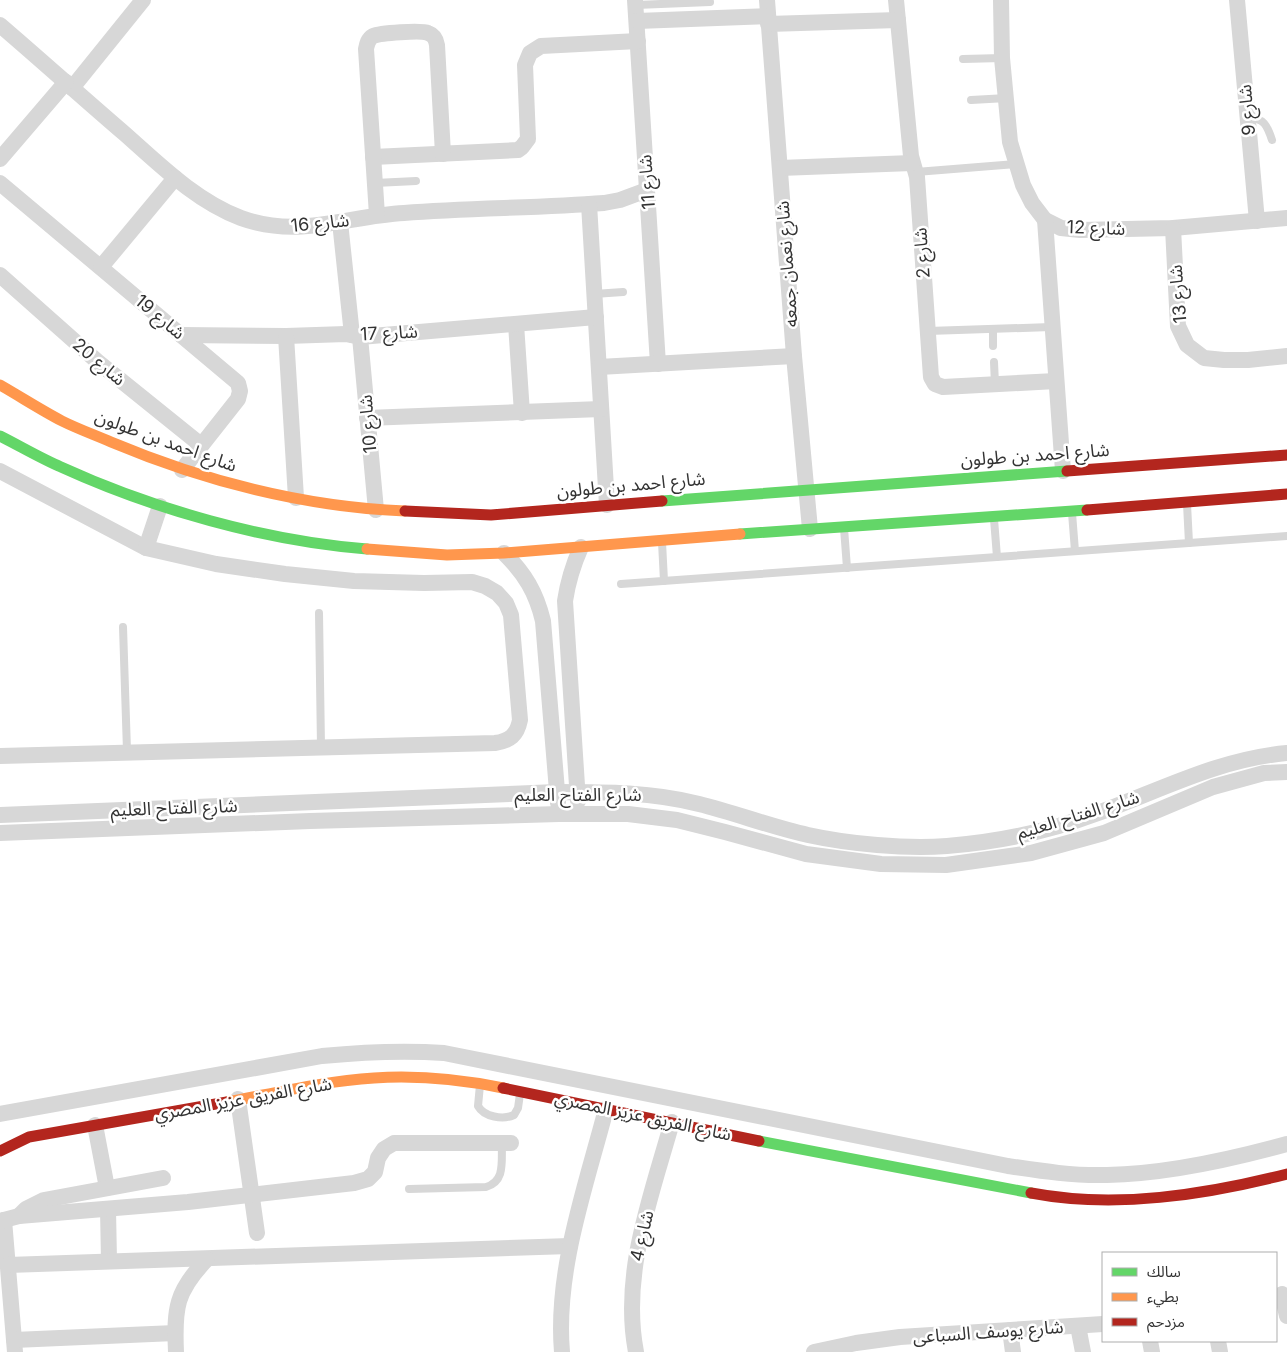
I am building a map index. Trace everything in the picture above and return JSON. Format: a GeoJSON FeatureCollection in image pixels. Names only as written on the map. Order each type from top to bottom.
{"type":"FeatureCollection","features":[{"type":"Feature","properties":{"kind":"street"},"geometry":{"type":"LineString","coordinates":[[0,159],[69,85],[143,0]]}},
{"type":"Feature","properties":{"kind":"street","name":"شارع 2"},"geometry":{"type":"LineString","coordinates":[[896,0],[914,168],[931,377],[935,384],[942,387],[1056,381]]}},
{"type":"Feature","properties":{"kind":"street","name":"شارع 12"},"geometry":{"type":"LineString","coordinates":[[1000,0],[1002,58],[1010,142],[1023,185],[1045,220],[1061,228],[1080,230],[1173,228],[1287,218]]}},
{"type":"Feature","properties":{"kind":"street","name":"شارع 9"},"geometry":{"type":"LineString","coordinates":[[1237,0],[1258,221]]}},
{"type":"Feature","properties":{"kind":"street"},"geometry":{"type":"LineString","coordinates":[[636,9],[768,13],[898,20]]}},
{"type":"Feature","properties":{"kind":"street","name":"شارع 11"},"geometry":{"type":"LineString","coordinates":[[636,9],[658,364]]}},
{"type":"Feature","properties":{"kind":"street","name":"شارع نعمان جمعه"},"geometry":{"type":"LineString","coordinates":[[768,13],[794,356],[810,528]]}},
{"type":"Feature","properties":{"kind":"street","name":"شارع 16"},"geometry":{"type":"LineString","coordinates":[[0,25],[175,178],[222,209],[260,224],[300,228],[377,215],[589,204],[620,200],[647,190]]}},
{"type":"Feature","properties":{"kind":"street"},"geometry":{"type":"LineString","coordinates":[[377,215],[366,45],[371,38],[379,34],[422,32],[430,34],[436,40],[443,154]]}},
{"type":"Feature","properties":{"kind":"street"},"geometry":{"type":"LineString","coordinates":[[373,157],[518,150],[526,144],[528,134],[526,58],[535,48],[541,46],[638,41]]}},
{"type":"Feature","properties":{"kind":"street"},"geometry":{"type":"LineString","coordinates":[[780,168],[914,168]]}},
{"type":"Feature","properties":{"kind":"street"},"geometry":{"type":"LineString","coordinates":[[101,267],[175,178]]}},
{"type":"Feature","properties":{"kind":"street","name":"شارع 19"},"geometry":{"type":"LineString","coordinates":[[0,183],[235,380],[239,387],[238,400],[182,470]]}},
{"type":"Feature","properties":{"kind":"street"},"geometry":{"type":"LineString","coordinates":[[589,204],[607,505]]}},
{"type":"Feature","properties":{"kind":"street"},"geometry":{"type":"LineString","coordinates":[[1045,220],[1063,471]]}},
{"type":"Feature","properties":{"kind":"street","name":"شارع 10"},"geometry":{"type":"LineString","coordinates":[[340,222],[367,418],[376,510]]}},
{"type":"Feature","properties":{"kind":"street","name":"شارع 13"},"geometry":{"type":"LineString","coordinates":[[1173,228],[1178,326],[1187,345],[1204,358],[1248,360],[1287,356]]}},
{"type":"Feature","properties":{"kind":"street","name":"شارع 20"},"geometry":{"type":"LineString","coordinates":[[0,275],[98,362],[201,445]]}},
{"type":"Feature","properties":{"kind":"street","name":"شارع 17"},"geometry":{"type":"LineString","coordinates":[[181,335],[286,336],[343,334],[356,336],[596,317]]}},
{"type":"Feature","properties":{"kind":"street"},"geometry":{"type":"LineString","coordinates":[[516,324],[522,413]]}},
{"type":"Feature","properties":{"kind":"street"},"geometry":{"type":"LineString","coordinates":[[286,336],[296,498]]}},
{"type":"Feature","properties":{"kind":"street"},"geometry":{"type":"LineString","coordinates":[[599,367],[794,356]]}},
{"type":"Feature","properties":{"kind":"street","name":"شارع احمد بن طولون"},"geometry":{"type":"LineString","coordinates":[[0,385],[64,422],[182,470],[236,485],[296,498],[376,510],[491,515],[806,488],[1287,455]]}},
{"type":"Feature","properties":{"kind":"street"},"geometry":{"type":"LineString","coordinates":[[367,418],[601,409]]}},
{"type":"Feature","properties":{"kind":"street"},"geometry":{"type":"LineString","coordinates":[[0,436],[60,467],[130,496],[204,519],[276,536],[353,548],[447,555],[504,553],[810,528],[1287,494]]}},
{"type":"Feature","properties":{"kind":"street"},"geometry":{"type":"LineString","coordinates":[[0,471],[146,548],[216,564],[285,574],[354,581],[472,582],[485,586],[497,593],[506,603],[512,615],[520,720],[518,729],[513,737],[504,742],[495,743],[127,751],[0,756]]}},
{"type":"Feature","properties":{"kind":"street"},"geometry":{"type":"LineString","coordinates":[[146,548],[160,506]]}},
{"type":"Feature","properties":{"kind":"street"},"geometry":{"type":"LineString","coordinates":[[579,814],[565,601],[570,573],[581,547]]}},
{"type":"Feature","properties":{"kind":"street"},"geometry":{"type":"LineString","coordinates":[[504,553],[530,584],[539,603],[544,621],[559,814]]}},
{"type":"Feature","properties":{"kind":"street"},"geometry":{"type":"LineString","coordinates":[[539,603],[552,598],[560,598],[565,601]]}},
{"type":"Feature","properties":{"kind":"street"},"geometry":{"type":"LineString","coordinates":[[554,744],[563,746],[574,734]]}},
{"type":"Feature","properties":{"kind":"street","name":"شارع الفتاح العليم"},"geometry":{"type":"LineString","coordinates":[[0,815],[557,792],[618,792],[667,797],[698,804],[808,835],[880,845],[946,846],[1026,835],[1096,814],[1218,766],[1267,754],[1287,753]]}},
{"type":"Feature","properties":{"kind":"street","name":"شارع الفتاح العليم"},"geometry":{"type":"LineString","coordinates":[[0,833],[310,820],[628,814],[677,820],[806,854],[881,864],[946,865],[1031,853],[1104,833],[1212,787],[1264,773],[1287,772]]}},
{"type":"Feature","properties":{"kind":"street"},"geometry":{"type":"LineString","coordinates":[[946,846],[946,865]]}},
{"type":"Feature","properties":{"kind":"street","name":"شارع الفريق عزيز المصري"},"geometry":{"type":"LineString","coordinates":[[0,1114],[322,1056],[364,1052],[408,1051],[453,1055],[1008,1166],[1058,1174],[1106,1175],[1155,1172],[1249,1154],[1287,1144]]}},
{"type":"Feature","properties":{"kind":"street","name":"شارع الفريق عزيز المصري"},"geometry":{"type":"LineString","coordinates":[[0,1151],[30,1137],[238,1099],[373,1078],[422,1077],[481,1083],[836,1156],[1057,1198],[1159,1198],[1243,1185],[1287,1174]]}},
{"type":"Feature","properties":{"kind":"street"},"geometry":{"type":"LineString","coordinates":[[238,1099],[257,1233]]}},
{"type":"Feature","properties":{"kind":"street"},"geometry":{"type":"LineString","coordinates":[[562,1352],[560,1333],[562,1291],[570,1246],[606,1109]]}},
{"type":"Feature","properties":{"kind":"street","name":"شارع 4"},"geometry":{"type":"LineString","coordinates":[[636,1352],[633,1334],[632,1287],[640,1240],[672,1122]]}},
{"type":"Feature","properties":{"kind":"street"},"geometry":{"type":"LineString","coordinates":[[94,1125],[107,1188]]}},
{"type":"Feature","properties":{"kind":"street"},"geometry":{"type":"LineString","coordinates":[[836,1156],[841,1145],[840,1132]]}},
{"type":"Feature","properties":{"kind":"street"},"geometry":{"type":"LineString","coordinates":[[0,1140],[30,1137]]}},
{"type":"Feature","properties":{"kind":"street"},"geometry":{"type":"LineString","coordinates":[[879,1164],[878,1152],[883,1141]]}},
{"type":"Feature","properties":{"kind":"street"},"geometry":{"type":"LineString","coordinates":[[8,1219],[354,1183],[368,1179],[375,1172],[378,1158],[384,1150],[394,1143],[506,1143]]}},
{"type":"Feature","properties":{"kind":"street"},"geometry":{"type":"LineString","coordinates":[[8,1219],[35,1203],[44,1200],[163,1178]]}},
{"type":"Feature","properties":{"kind":"street"},"geometry":{"type":"LineString","coordinates":[[108,1209],[109,1262]]}},
{"type":"Feature","properties":{"kind":"street"},"geometry":{"type":"LineString","coordinates":[[8,1219],[8,1265],[14,1346],[175,1333]]}},
{"type":"Feature","properties":{"kind":"street"},"geometry":{"type":"LineString","coordinates":[[8,1265],[570,1246]]}},
{"type":"Feature","properties":{"kind":"street"},"geometry":{"type":"LineString","coordinates":[[176,1352],[175,1324],[180,1294],[192,1275],[207,1259]]}},
{"type":"Feature","properties":{"kind":"street"},"geometry":{"type":"LineString","coordinates":[[1282,1294],[1287,1316]]}},
{"type":"Feature","properties":{"kind":"street","name":"شارع يوسف السباعى"},"geometry":{"type":"LineString","coordinates":[[814,1352],[856,1343],[901,1345],[1010,1330],[1102,1324]]}},
{"type":"Feature","properties":{"kind":"street"},"geometry":{"type":"LineString","coordinates":[[1078,1326],[1083,1352]]}},
{"type":"Feature","properties":{"kind":"street"},"geometry":{"type":"LineString","coordinates":[[1010,1330],[1013,1352]]}},
{"type":"Feature","properties":{"kind":"lane"},"geometry":{"type":"LineString","coordinates":[[636,9],[710,2]]}},
{"type":"Feature","properties":{"kind":"lane"},"geometry":{"type":"LineString","coordinates":[[963,59],[1002,58]]}},
{"type":"Feature","properties":{"kind":"lane"},"geometry":{"type":"LineString","coordinates":[[971,100],[1007,98]]}},
{"type":"Feature","properties":{"kind":"lane"},"geometry":{"type":"LineString","coordinates":[[1248,118],[1257,118],[1264,122],[1272,140]]}},
{"type":"Feature","properties":{"kind":"lane"},"geometry":{"type":"LineString","coordinates":[[914,168],[1016,164]]}},
{"type":"Feature","properties":{"kind":"lane"},"geometry":{"type":"LineString","coordinates":[[375,183],[416,181]]}},
{"type":"Feature","properties":{"kind":"lane"},"geometry":{"type":"LineString","coordinates":[[594,294],[623,292]]}},
{"type":"Feature","properties":{"kind":"lane"},"geometry":{"type":"LineString","coordinates":[[928,331],[1052,327]]}},
{"type":"Feature","properties":{"kind":"lane"},"geometry":{"type":"LineString","coordinates":[[993,329],[993,346]]}},
{"type":"Feature","properties":{"kind":"lane"},"geometry":{"type":"LineString","coordinates":[[994,362],[995,384]]}},
{"type":"Feature","properties":{"kind":"lane"},"geometry":{"type":"LineString","coordinates":[[1186,502],[1190,543]]}},
{"type":"Feature","properties":{"kind":"lane"},"geometry":{"type":"LineString","coordinates":[[1072,510],[1075,551]]}},
{"type":"Feature","properties":{"kind":"lane"},"geometry":{"type":"LineString","coordinates":[[994,516],[997,557]]}},
{"type":"Feature","properties":{"kind":"lane"},"geometry":{"type":"LineString","coordinates":[[843,526],[846,568]]}},
{"type":"Feature","properties":{"kind":"lane"},"geometry":{"type":"LineString","coordinates":[[621,584],[1287,536]]}},
{"type":"Feature","properties":{"kind":"lane"},"geometry":{"type":"LineString","coordinates":[[662,540],[664,581]]}},
{"type":"Feature","properties":{"kind":"lane"},"geometry":{"type":"LineString","coordinates":[[319,613],[321,747]]}},
{"type":"Feature","properties":{"kind":"lane"},"geometry":{"type":"LineString","coordinates":[[123,627],[127,751]]}},
{"type":"Feature","properties":{"kind":"lane"},"geometry":{"type":"LineString","coordinates":[[481,1083],[478,1106],[484,1113],[488,1114],[505,1117],[514,1115],[518,1108],[521,1091]]}},
{"type":"Feature","properties":{"kind":"lane"},"geometry":{"type":"LineString","coordinates":[[409,1190],[486,1187],[494,1185],[500,1178],[506,1143]]}},
{"type":"Feature","properties":{"kind":"traffic: fast"},"geometry":{"type":"LineString","coordinates":[[0,436],[96,482],[171,509],[210,521],[289,539],[367,549]]}},
{"type":"Feature","properties":{"kind":"traffic: fast"},"geometry":{"type":"LineString","coordinates":[[662,501],[1067,471]]}},
{"type":"Feature","properties":{"kind":"traffic: fast"},"geometry":{"type":"LineString","coordinates":[[740,534],[1087,510]]}},
{"type":"Feature","properties":{"kind":"traffic: fast"},"geometry":{"type":"LineString","coordinates":[[759,1141],[1031,1193]]}},
{"type":"Feature","properties":{"kind":"traffic: slow"},"geometry":{"type":"LineString","coordinates":[[0,385],[68,424],[182,469],[255,490],[293,498],[330,504],[405,511]]}},
{"type":"Feature","properties":{"kind":"traffic: slow"},"geometry":{"type":"LineString","coordinates":[[367,549],[447,555],[504,553],[740,534]]}},
{"type":"Feature","properties":{"kind":"traffic: slow"},"geometry":{"type":"LineString","coordinates":[[227,1102],[319,1085],[374,1078],[439,1078],[503,1088]]}},
{"type":"Feature","properties":{"kind":"traffic: jam"},"geometry":{"type":"LineString","coordinates":[[1067,471],[1287,455]]}},
{"type":"Feature","properties":{"kind":"traffic: jam"},"geometry":{"type":"LineString","coordinates":[[1087,510],[1287,494]]}},
{"type":"Feature","properties":{"kind":"traffic: jam"},"geometry":{"type":"LineString","coordinates":[[405,511],[491,515],[662,501]]}},
{"type":"Feature","properties":{"kind":"traffic: jam"},"geometry":{"type":"LineString","coordinates":[[503,1088],[759,1141]]}},
{"type":"Feature","properties":{"kind":"traffic: jam"},"geometry":{"type":"LineString","coordinates":[[0,1151],[29,1137],[227,1102]]}},
{"type":"Feature","properties":{"kind":"traffic: jam"},"geometry":{"type":"LineString","coordinates":[[1031,1193],[1063,1198],[1127,1200],[1224,1188],[1287,1174]]}}]}
